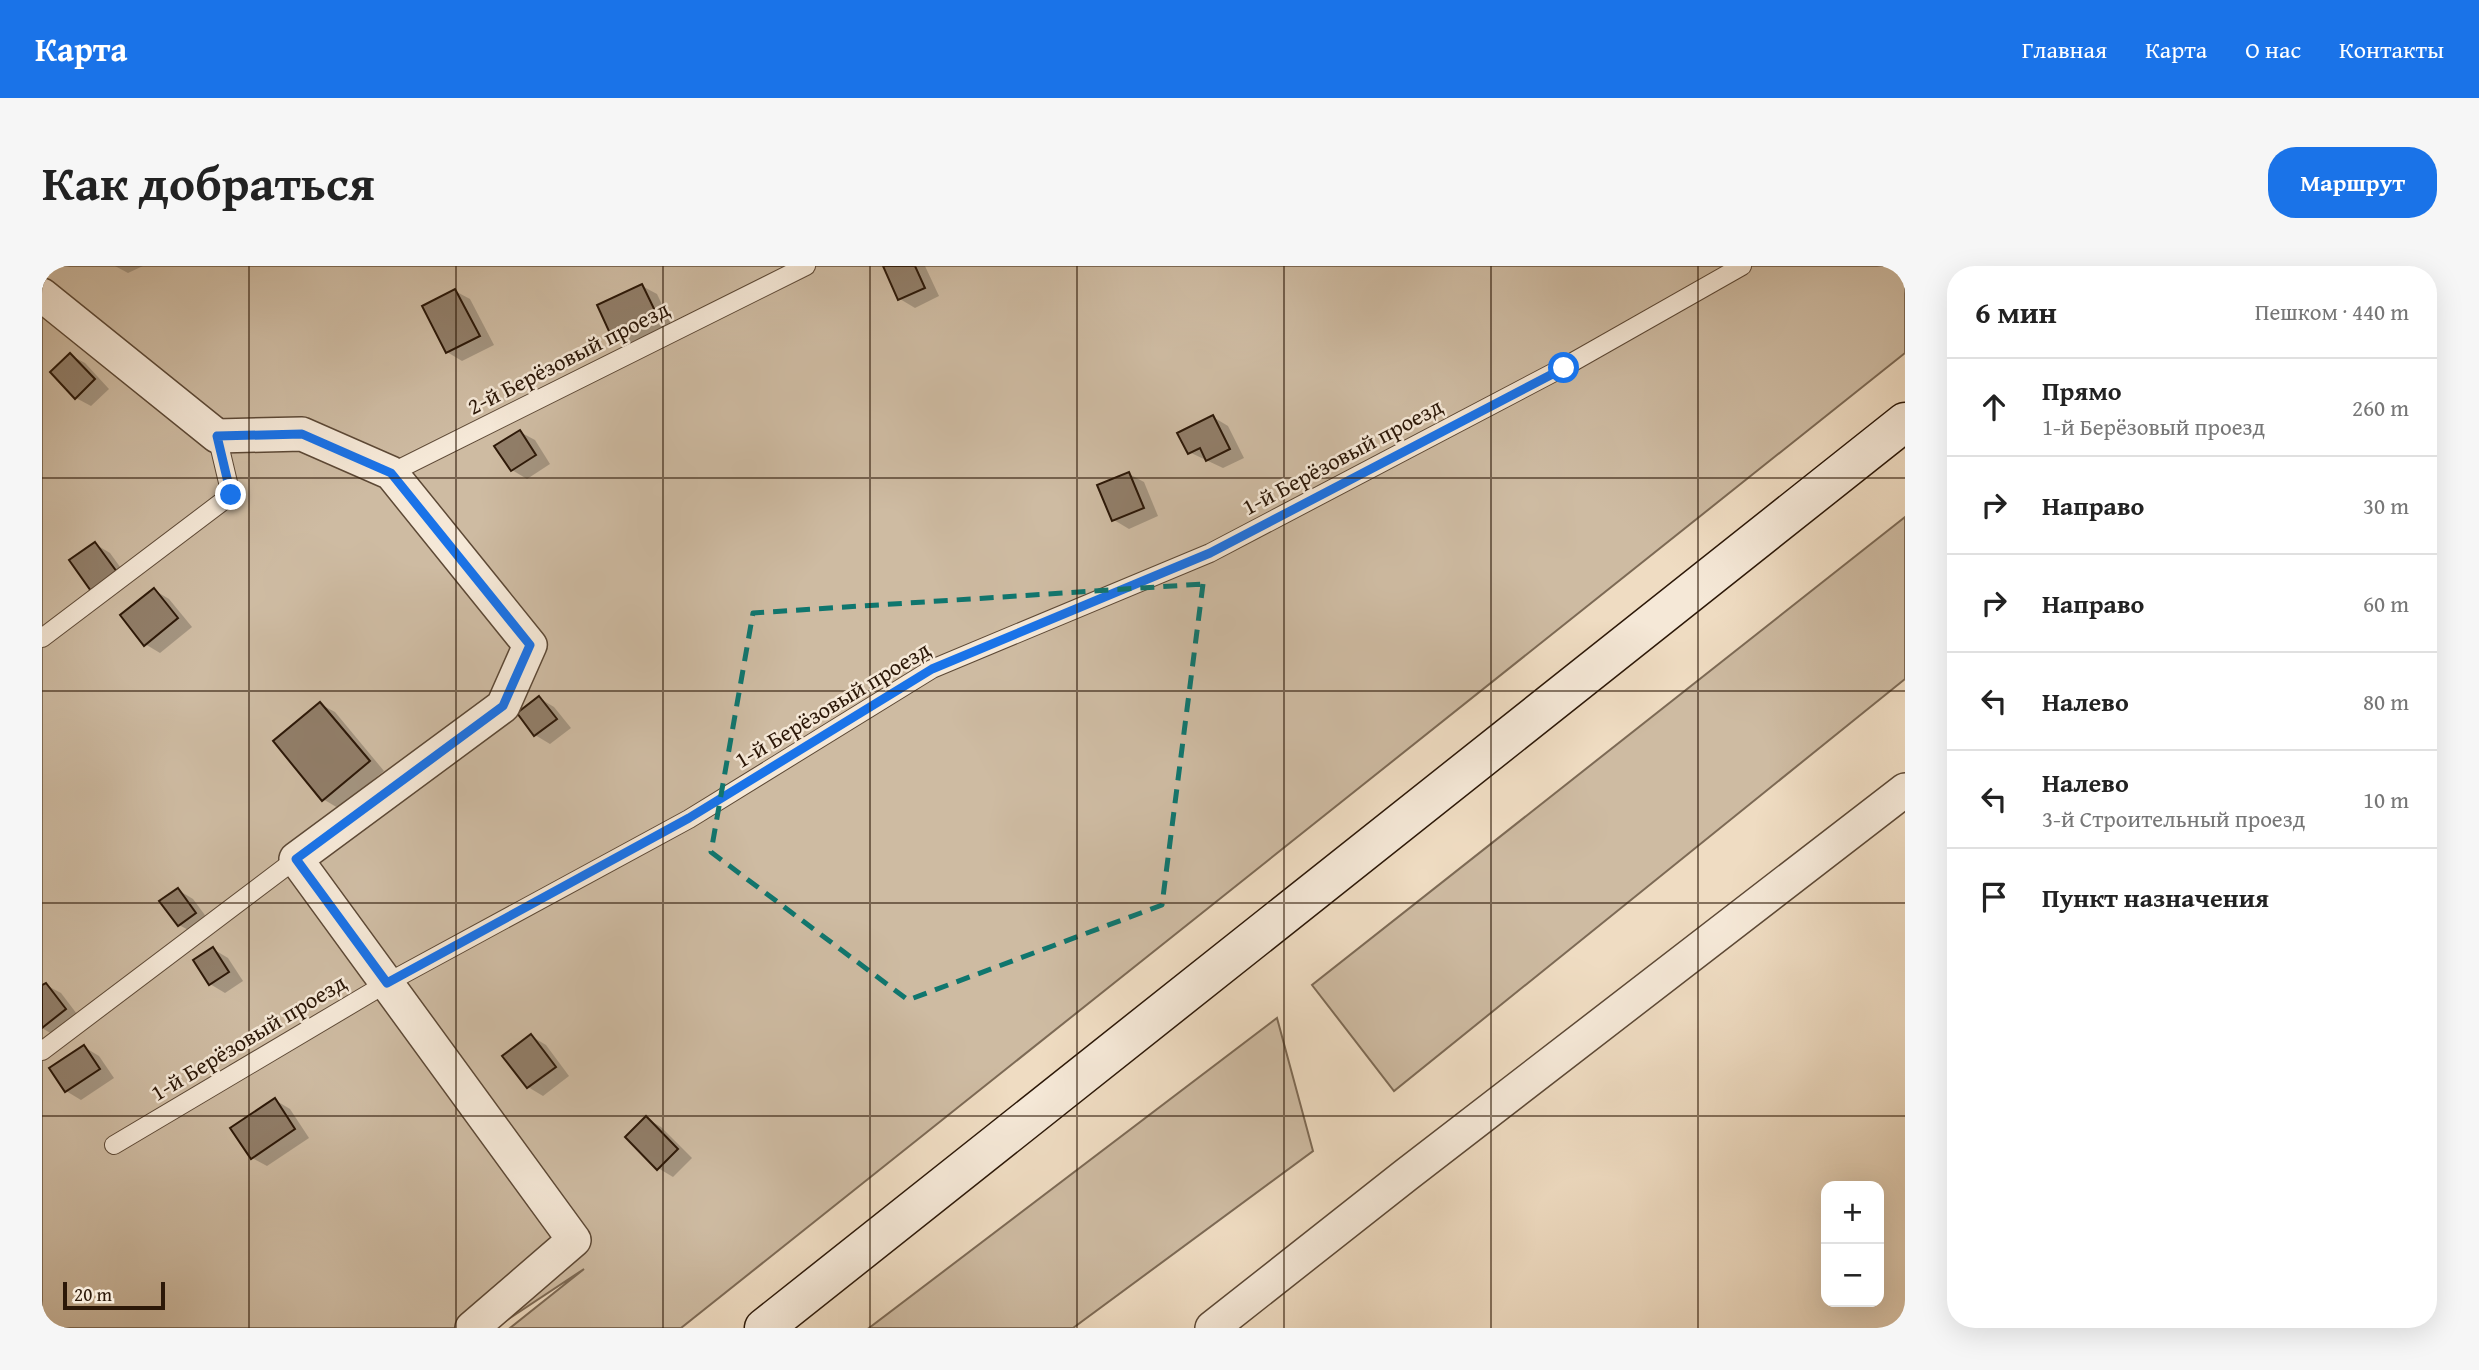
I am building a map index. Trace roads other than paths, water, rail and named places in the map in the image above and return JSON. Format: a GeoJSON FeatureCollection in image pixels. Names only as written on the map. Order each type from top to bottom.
{"type":"FeatureCollection","features":[{"type":"Feature","properties":{"kind":"main road"},"geometry":{"type":"LineString","coordinates":[[764,1328],[1905,422]]}},
{"type":"Feature","properties":{"kind":"street"},"geometry":{"type":"LineString","coordinates":[[42,295],[217,436],[302,434],[391,473],[530,645],[503,706],[296,859],[574,1240],[472,1328]]}},
{"type":"Feature","properties":{"kind":"street"},"geometry":{"type":"LineString","coordinates":[[1212,1328],[1905,790]]}},
{"type":"Feature","properties":{"kind":"lane","name":"2-й Берёзовый проезд"},"geometry":{"type":"LineString","coordinates":[[391,473],[806,266]]}},
{"type":"Feature","properties":{"kind":"lane","name":"1-й Берёзовый проезд"},"geometry":{"type":"LineString","coordinates":[[114,1145],[387,983],[689,818],[932,669],[1210,553],[1564,368],[1742,266]]}},
{"type":"Feature","properties":{"kind":"lane"},"geometry":{"type":"LineString","coordinates":[[42,638],[231,495],[217,436]]}},
{"type":"Feature","properties":{"kind":"lane"},"geometry":{"type":"LineString","coordinates":[[42,1051],[296,859]]}}]}
